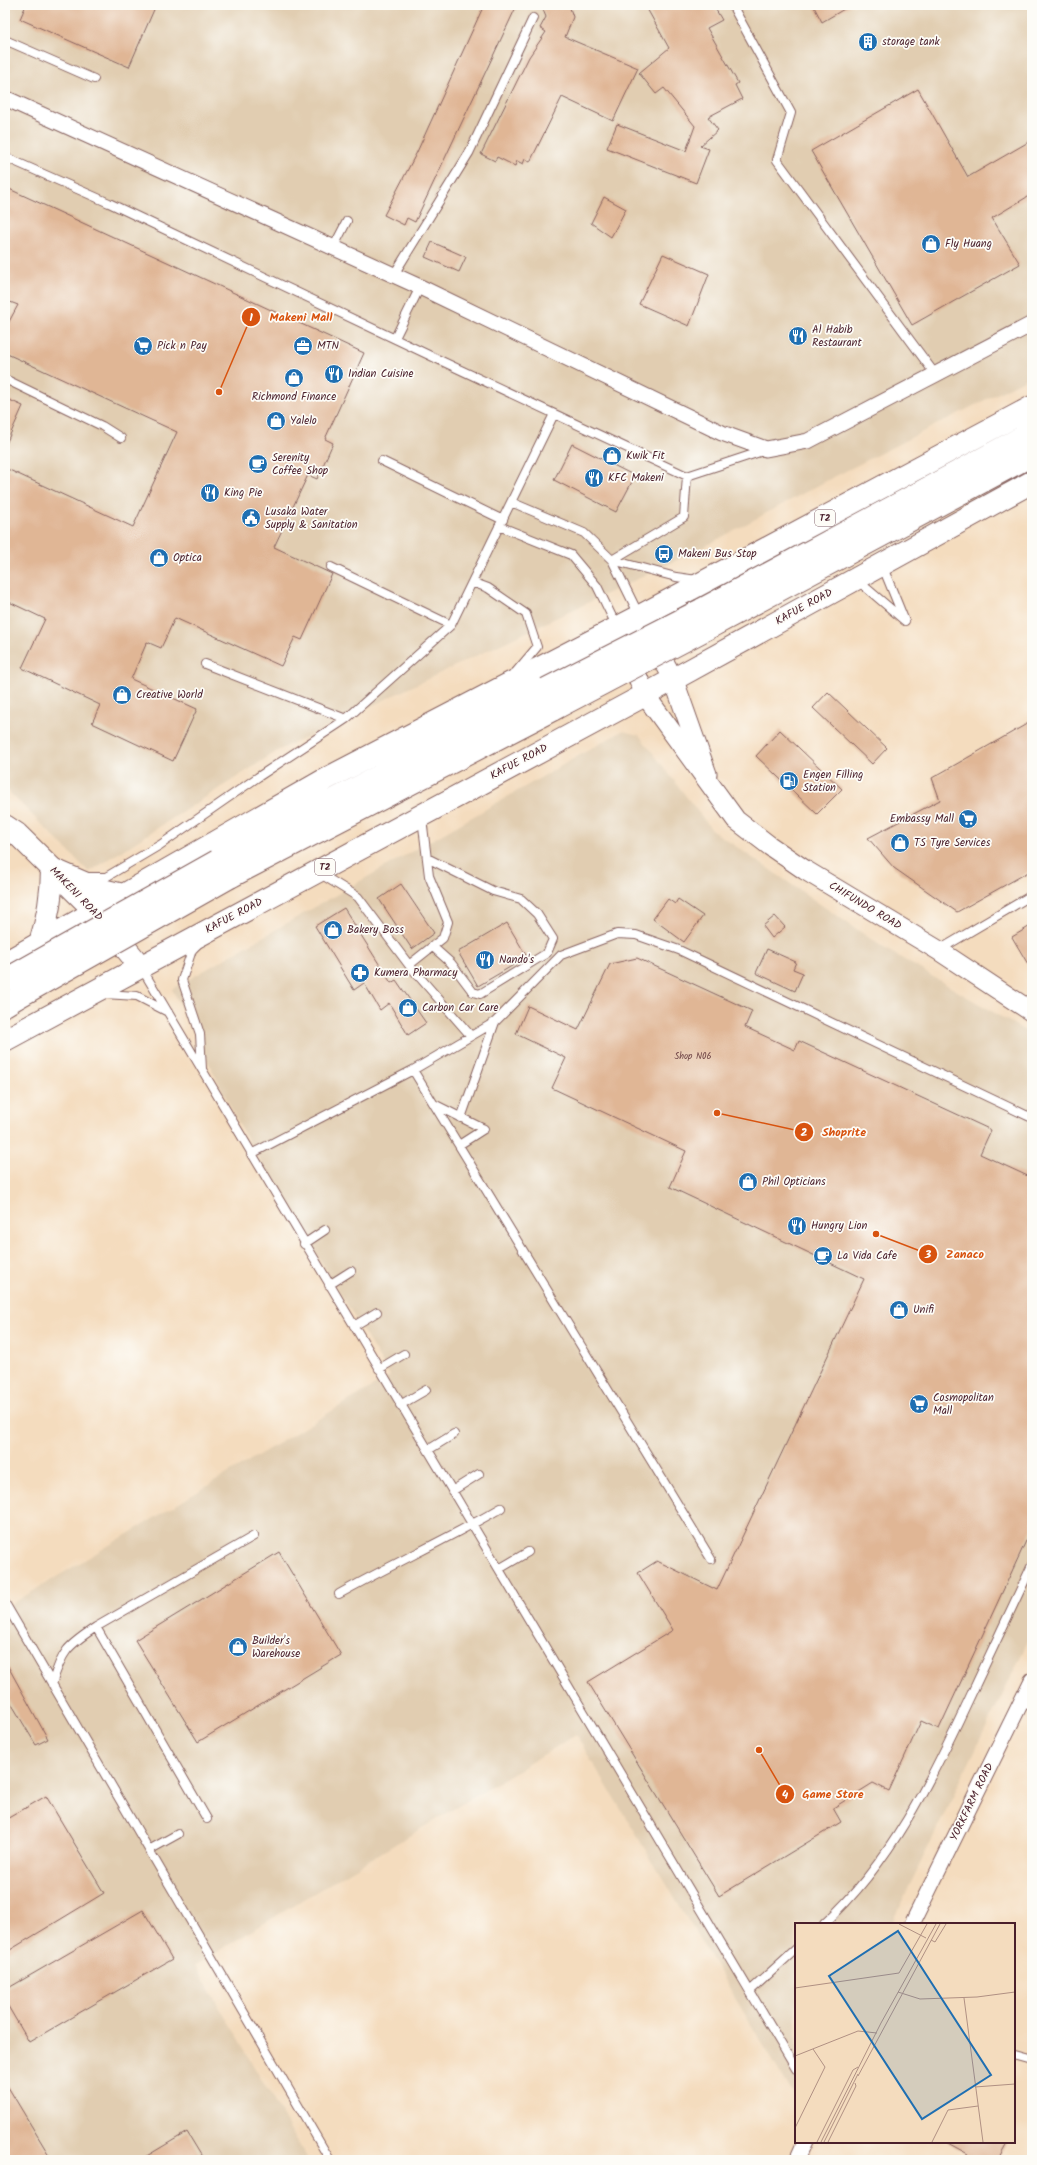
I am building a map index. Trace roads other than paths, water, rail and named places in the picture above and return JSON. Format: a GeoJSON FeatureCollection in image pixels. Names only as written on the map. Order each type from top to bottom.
{"type":"FeatureCollection","features":[{"type":"Feature","properties":{"kind":"main road","name":"T2"},"geometry":{"type":"LineString","coordinates":[[6,974],[40,943],[326,778],[618,628],[1032,407]]}},
{"type":"Feature","properties":{"kind":"main road","name":"T2"},"geometry":{"type":"LineString","coordinates":[[6,974],[554,709],[706,618],[1032,432]]}},
{"type":"Feature","properties":{"kind":"main road","name":"T2"},"geometry":{"type":"LineString","coordinates":[[12,1001],[224,869],[546,689],[706,618],[1032,454]]}},
{"type":"Feature","properties":{"kind":"main road","name":"KAFUE ROAD"},"geometry":{"type":"LineString","coordinates":[[5,1040],[645,695],[673,678],[1032,482]]}},
{"type":"Feature","properties":{"kind":"main road","name":"MAKENI ROAD"},"geometry":{"type":"LineString","coordinates":[[5,826],[17,834],[95,911],[141,967]]}},
{"type":"Feature","properties":{"kind":"main road"},"geometry":{"type":"LineString","coordinates":[[40,943],[49,913],[52,894],[52,869],[98,889],[123,895]]}},
{"type":"Feature","properties":{"kind":"street"},"geometry":{"type":"LineString","coordinates":[[5,98],[420,287],[722,433],[766,449],[808,441],[1032,324]]}},
{"type":"Feature","properties":{"kind":"street","name":"CHIFUNDO ROAD"},"geometry":{"type":"LineString","coordinates":[[640,616],[673,678],[698,746],[711,787]]}},
{"type":"Feature","properties":{"kind":"street","name":"CHIFUNDO ROAD"},"geometry":{"type":"LineString","coordinates":[[618,628],[645,695],[736,820],[805,870],[938,950],[1032,1012]]}},
{"type":"Feature","properties":{"kind":"street","name":"YORKFARM ROAD"},"geometry":{"type":"LineString","coordinates":[[913,1923],[1027,1704],[1032,1680]]}},
{"type":"Feature","properties":{"kind":"street"},"geometry":{"type":"LineString","coordinates":[[797,2160],[806,2143]]}},
{"type":"Feature","properties":{"kind":"lane"},"geometry":{"type":"LineString","coordinates":[[732,5],[791,113],[777,160],[935,374]]}},
{"type":"Feature","properties":{"kind":"lane"},"geometry":{"type":"LineString","coordinates":[[393,276],[469,153],[533,18]]}},
{"type":"Feature","properties":{"kind":"lane"},"geometry":{"type":"LineString","coordinates":[[5,40],[94,79]]}},
{"type":"Feature","properties":{"kind":"lane"},"geometry":{"type":"LineString","coordinates":[[5,157],[109,203],[687,476],[766,449]]}},
{"type":"Feature","properties":{"kind":"lane"},"geometry":{"type":"LineString","coordinates":[[333,248],[347,221]]}},
{"type":"Feature","properties":{"kind":"lane"},"geometry":{"type":"LineString","coordinates":[[395,338],[420,287]]}},
{"type":"Feature","properties":{"kind":"lane"},"geometry":{"type":"LineString","coordinates":[[5,379],[102,426],[121,438]]}},
{"type":"Feature","properties":{"kind":"lane"},"geometry":{"type":"LineString","coordinates":[[52,869],[89,877],[106,877],[160,846],[258,776],[346,719],[451,625],[554,414]]}},
{"type":"Feature","properties":{"kind":"lane"},"geometry":{"type":"LineString","coordinates":[[382,461],[501,523],[571,555],[597,586],[618,628]]}},
{"type":"Feature","properties":{"kind":"lane"},"geometry":{"type":"LineString","coordinates":[[612,560],[684,517],[687,476]]}},
{"type":"Feature","properties":{"kind":"lane"},"geometry":{"type":"LineString","coordinates":[[512,502],[584,533],[612,560],[640,616]]}},
{"type":"Feature","properties":{"kind":"lane"},"geometry":{"type":"LineString","coordinates":[[612,560],[676,577],[706,581]]}},
{"type":"Feature","properties":{"kind":"lane"},"geometry":{"type":"LineString","coordinates":[[855,578],[905,621],[881,564]]}},
{"type":"Feature","properties":{"kind":"lane"},"geometry":{"type":"LineString","coordinates":[[331,567],[451,625]]}},
{"type":"Feature","properties":{"kind":"lane"},"geometry":{"type":"LineString","coordinates":[[472,582],[488,588],[526,614],[537,646],[504,686]]}},
{"type":"Feature","properties":{"kind":"lane"},"geometry":{"type":"LineString","coordinates":[[205,664],[346,719]]}},
{"type":"Feature","properties":{"kind":"lane"},"geometry":{"type":"LineString","coordinates":[[410,966],[443,938],[448,922],[429,876],[422,815]]}},
{"type":"Feature","properties":{"kind":"lane"},"geometry":{"type":"LineString","coordinates":[[427,858],[493,891],[521,899],[537,914],[553,940],[547,953],[480,994],[474,992],[451,963],[433,946]]}},
{"type":"Feature","properties":{"kind":"lane"},"geometry":{"type":"LineString","coordinates":[[317,871],[358,897],[410,966],[471,1036]]}},
{"type":"Feature","properties":{"kind":"lane"},"geometry":{"type":"LineString","coordinates":[[938,950],[1032,896]]}},
{"type":"Feature","properties":{"kind":"lane"},"geometry":{"type":"LineString","coordinates":[[202,1071],[200,1034],[182,980],[192,950],[228,919]]}},
{"type":"Feature","properties":{"kind":"lane"},"geometry":{"type":"LineString","coordinates":[[251,1154],[413,1070],[495,1022],[561,955],[617,934],[636,935],[679,950],[1032,1118]]}},
{"type":"Feature","properties":{"kind":"lane"},"geometry":{"type":"LineString","coordinates":[[141,967],[304,1244],[795,2067]]}},
{"type":"Feature","properties":{"kind":"lane"},"geometry":{"type":"LineString","coordinates":[[80,999],[108,993],[137,996],[168,1013]]}},
{"type":"Feature","properties":{"kind":"lane"},"geometry":{"type":"LineString","coordinates":[[461,1118],[495,1022]]}},
{"type":"Feature","properties":{"kind":"lane"},"geometry":{"type":"LineString","coordinates":[[413,1070],[711,1559]]}},
{"type":"Feature","properties":{"kind":"lane"},"geometry":{"type":"LineString","coordinates":[[435,1105],[484,1129],[459,1145]]}},
{"type":"Feature","properties":{"kind":"lane"},"geometry":{"type":"LineString","coordinates":[[304,1244],[325,1230]]}},
{"type":"Feature","properties":{"kind":"lane"},"geometry":{"type":"LineString","coordinates":[[329,1285],[351,1271]]}},
{"type":"Feature","properties":{"kind":"lane"},"geometry":{"type":"LineString","coordinates":[[354,1326],[377,1312]]}},
{"type":"Feature","properties":{"kind":"lane"},"geometry":{"type":"LineString","coordinates":[[379,1369],[404,1354]]}},
{"type":"Feature","properties":{"kind":"lane"},"geometry":{"type":"LineString","coordinates":[[400,1405],[426,1390]]}},
{"type":"Feature","properties":{"kind":"lane"},"geometry":{"type":"LineString","coordinates":[[428,1450],[454,1434]]}},
{"type":"Feature","properties":{"kind":"lane"},"geometry":{"type":"LineString","coordinates":[[452,1491],[479,1474]]}},
{"type":"Feature","properties":{"kind":"lane"},"geometry":{"type":"LineString","coordinates":[[339,1594],[400,1560],[472,1524],[500,1508]]}},
{"type":"Feature","properties":{"kind":"lane"},"geometry":{"type":"LineString","coordinates":[[52,1684],[59,1660],[65,1651],[75,1641],[96,1627],[254,1536]]}},
{"type":"Feature","properties":{"kind":"lane"},"geometry":{"type":"LineString","coordinates":[[499,1569],[528,1552]]}},
{"type":"Feature","properties":{"kind":"lane"},"geometry":{"type":"LineString","coordinates":[[825,1923],[839,1910],[881,1861],[933,1776],[1032,1565]]}},
{"type":"Feature","properties":{"kind":"lane"},"geometry":{"type":"LineString","coordinates":[[5,1603],[330,2160]]}},
{"type":"Feature","properties":{"kind":"lane"},"geometry":{"type":"LineString","coordinates":[[96,1627],[207,1819]]}},
{"type":"Feature","properties":{"kind":"lane"},"geometry":{"type":"LineString","coordinates":[[149,1850],[178,1834]]}},
{"type":"Feature","properties":{"kind":"lane"},"geometry":{"type":"LineString","coordinates":[[750,1991],[795,1950]]}},
{"type":"Feature","properties":{"kind":"lane"},"geometry":{"type":"LineString","coordinates":[[1015,2054],[1032,2059]]}},
{"type":"Feature","properties":{"kind":"place","name":"storage tank"},"geometry":{"type":"Point","coordinates":[868,42]}},
{"type":"Feature","properties":{"kind":"place","name":"Fly Huang"},"geometry":{"type":"Point","coordinates":[931,244]}},
{"type":"Feature","properties":{"kind":"place","name":"Al Habib Restaurant"},"geometry":{"type":"Point","coordinates":[798,336]}},
{"type":"Feature","properties":{"kind":"place","name":"Pick n Pay"},"geometry":{"type":"Point","coordinates":[143,346]}},
{"type":"Feature","properties":{"kind":"place","name":"MTN"},"geometry":{"type":"Point","coordinates":[303,346]}},
{"type":"Feature","properties":{"kind":"place","name":"Indian Cuisine"},"geometry":{"type":"Point","coordinates":[334,374]}},
{"type":"Feature","properties":{"kind":"place","name":"Richmond Finance"},"geometry":{"type":"Point","coordinates":[294,378]}},
{"type":"Feature","properties":{"kind":"place","name":"Makeni Mall"},"geometry":{"type":"Point","coordinates":[219,392]}},
{"type":"Feature","properties":{"kind":"place","name":"Yalelo"},"geometry":{"type":"Point","coordinates":[276,421]}},
{"type":"Feature","properties":{"kind":"place","name":"Kwik Fit"},"geometry":{"type":"Point","coordinates":[612,456]}},
{"type":"Feature","properties":{"kind":"place","name":"Serenity Coffee Shop"},"geometry":{"type":"Point","coordinates":[258,464]}},
{"type":"Feature","properties":{"kind":"place","name":"KFC Makeni"},"geometry":{"type":"Point","coordinates":[594,478]}},
{"type":"Feature","properties":{"kind":"place","name":"King Pie"},"geometry":{"type":"Point","coordinates":[210,493]}},
{"type":"Feature","properties":{"kind":"place","name":"Lusaka Water Supply & Sanitation"},"geometry":{"type":"Point","coordinates":[251,518]}},
{"type":"Feature","properties":{"kind":"place","name":"Makeni Bus Stop"},"geometry":{"type":"Point","coordinates":[664,554]}},
{"type":"Feature","properties":{"kind":"place","name":"Optica"},"geometry":{"type":"Point","coordinates":[159,558]}},
{"type":"Feature","properties":{"kind":"place","name":"Creative World"},"geometry":{"type":"Point","coordinates":[122,695]}},
{"type":"Feature","properties":{"kind":"place","name":"Engen Filling Station"},"geometry":{"type":"Point","coordinates":[789,781]}},
{"type":"Feature","properties":{"kind":"place","name":"Embassy Mall"},"geometry":{"type":"Point","coordinates":[968,819]}},
{"type":"Feature","properties":{"kind":"place","name":"TS Tyre Services"},"geometry":{"type":"Point","coordinates":[900,843]}},
{"type":"Feature","properties":{"kind":"place","name":"Bakery Boss"},"geometry":{"type":"Point","coordinates":[333,930]}},
{"type":"Feature","properties":{"kind":"place","name":"Nando's"},"geometry":{"type":"Point","coordinates":[485,960]}},
{"type":"Feature","properties":{"kind":"place","name":"Kumera Pharmacy"},"geometry":{"type":"Point","coordinates":[360,973]}},
{"type":"Feature","properties":{"kind":"place","name":"Carbon Car Care"},"geometry":{"type":"Point","coordinates":[408,1008]}},
{"type":"Feature","properties":{"kind":"place","name":"Shoprite"},"geometry":{"type":"Point","coordinates":[717,1113]}},
{"type":"Feature","properties":{"kind":"place","name":"Phil Opticians"},"geometry":{"type":"Point","coordinates":[748,1182]}},
{"type":"Feature","properties":{"kind":"place","name":"Hungry Lion"},"geometry":{"type":"Point","coordinates":[797,1226]}},
{"type":"Feature","properties":{"kind":"place","name":"Zanaco"},"geometry":{"type":"Point","coordinates":[876,1234]}},
{"type":"Feature","properties":{"kind":"place","name":"La Vida Cafe"},"geometry":{"type":"Point","coordinates":[823,1256]}},
{"type":"Feature","properties":{"kind":"place","name":"Unifi"},"geometry":{"type":"Point","coordinates":[899,1310]}},
{"type":"Feature","properties":{"kind":"place","name":"Cosmopolitan Mall"},"geometry":{"type":"Point","coordinates":[919,1404]}},
{"type":"Feature","properties":{"kind":"place","name":"Builder's Warehouse"},"geometry":{"type":"Point","coordinates":[238,1647]}},
{"type":"Feature","properties":{"kind":"place","name":"Game Store"},"geometry":{"type":"Point","coordinates":[759,1750]}}]}
